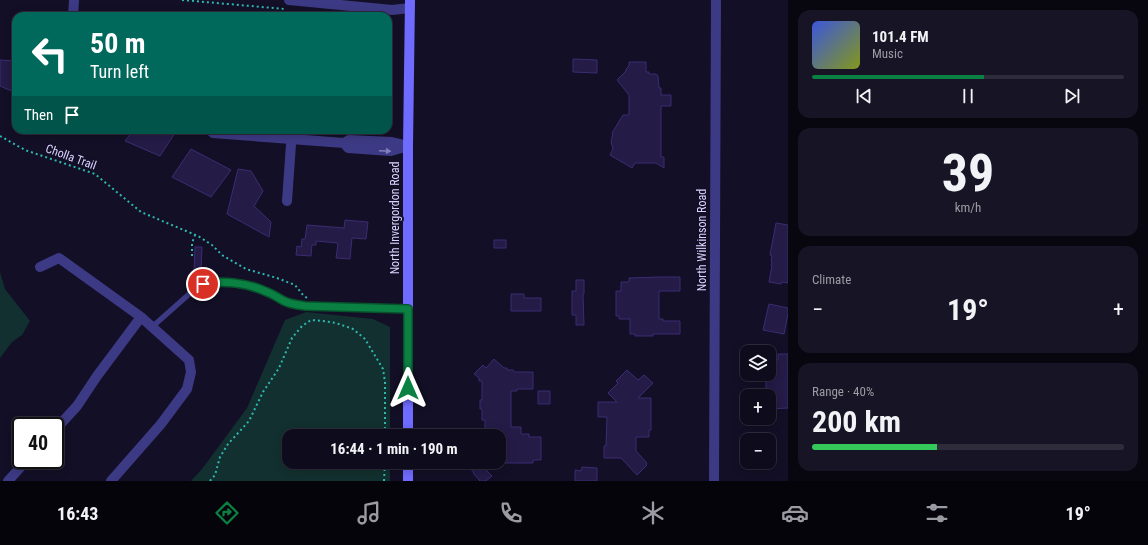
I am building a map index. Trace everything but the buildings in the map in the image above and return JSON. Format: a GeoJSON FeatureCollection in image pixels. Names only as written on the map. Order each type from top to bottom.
{"type":"FeatureCollection","features":[{"type":"Feature","properties":{"kind":"street"},"geometry":{"type":"LineString","coordinates":[[72,12],[74,0]]}},
{"type":"Feature","properties":{"kind":"street","name":"North Wilkinson Road"},"geometry":{"type":"LineString","coordinates":[[714,481],[716,0]]}},
{"type":"Feature","properties":{"kind":"street"},"geometry":{"type":"LineString","coordinates":[[290,5],[392,10],[410,4]]}},
{"type":"Feature","properties":{"kind":"street","name":"North Invergordon Road"},"geometry":{"type":"LineString","coordinates":[[408,429],[408,146],[410,4]]}},
{"type":"Feature","properties":{"kind":"street"},"geometry":{"type":"LineString","coordinates":[[252,134],[291,135],[344,143],[348,148],[392,151],[408,146]]}},
{"type":"Feature","properties":{"kind":"street"},"geometry":{"type":"LineString","coordinates":[[287,202],[291,135]]}},
{"type":"Feature","properties":{"kind":"street"},"geometry":{"type":"LineString","coordinates":[[40,267],[58,258],[141,317],[189,360],[191,372],[187,389],[161,424],[111,481]]}},
{"type":"Feature","properties":{"kind":"street"},"geometry":{"type":"LineString","coordinates":[[64,420],[77,406],[97,376],[141,317]]}},
{"type":"Feature","properties":{"kind":"street"},"geometry":{"type":"LineString","coordinates":[[8,481],[19,469]]}},
{"type":"Feature","properties":{"kind":"street"},"geometry":{"type":"LineString","coordinates":[[408,469],[408,481]]}},
{"type":"Feature","properties":{"kind":"lane"},"geometry":{"type":"LineString","coordinates":[[152,327],[196,288],[203,284],[213,282],[248,285],[268,292],[284,301],[305,306],[408,309]]}},
{"type":"Feature","properties":{"kind":"path"},"geometry":{"type":"LineString","coordinates":[[182,0],[290,5]]}},
{"type":"Feature","properties":{"kind":"path","name":"Cholla Trail"},"geometry":{"type":"LineString","coordinates":[[0,136],[25,150],[95,174],[141,212],[195,235],[212,245],[222,255],[236,264],[246,269],[295,285],[302,295],[307,298],[311,297]]}},
{"type":"Feature","properties":{"kind":"path"},"geometry":{"type":"LineString","coordinates":[[192,256],[192,243],[195,235]]}},
{"type":"Feature","properties":{"kind":"path"},"geometry":{"type":"LineString","coordinates":[[210,481],[215,475],[220,457],[228,444],[249,421],[263,392],[279,368],[292,338],[302,326],[311,320],[323,321],[353,328],[365,339],[383,369],[385,382],[385,429]]}},
{"type":"Feature","properties":{"kind":"path"},"geometry":{"type":"LineString","coordinates":[[384,481],[385,469]]}},
{"type":"Feature","properties":{"kind":"green space"},"geometry":{"type":"Polygon","coordinates":[[[0,272],[5,289],[30,321],[22,335],[12,342],[0,358],[0,272]]]}},
{"type":"Feature","properties":{"kind":"green space"},"geometry":{"type":"Polygon","coordinates":[[[306,312],[373,319],[390,327],[390,429],[282,429],[282,469],[390,469],[390,481],[191,481],[202,469],[247,408],[285,320],[306,312]]]}},
{"type":"Feature","properties":{"kind":"route"},"geometry":{"type":"LineString","coordinates":[[203,284],[224,282],[248,285],[268,292],[284,301],[305,306],[408,309],[408,388]]}}]}
